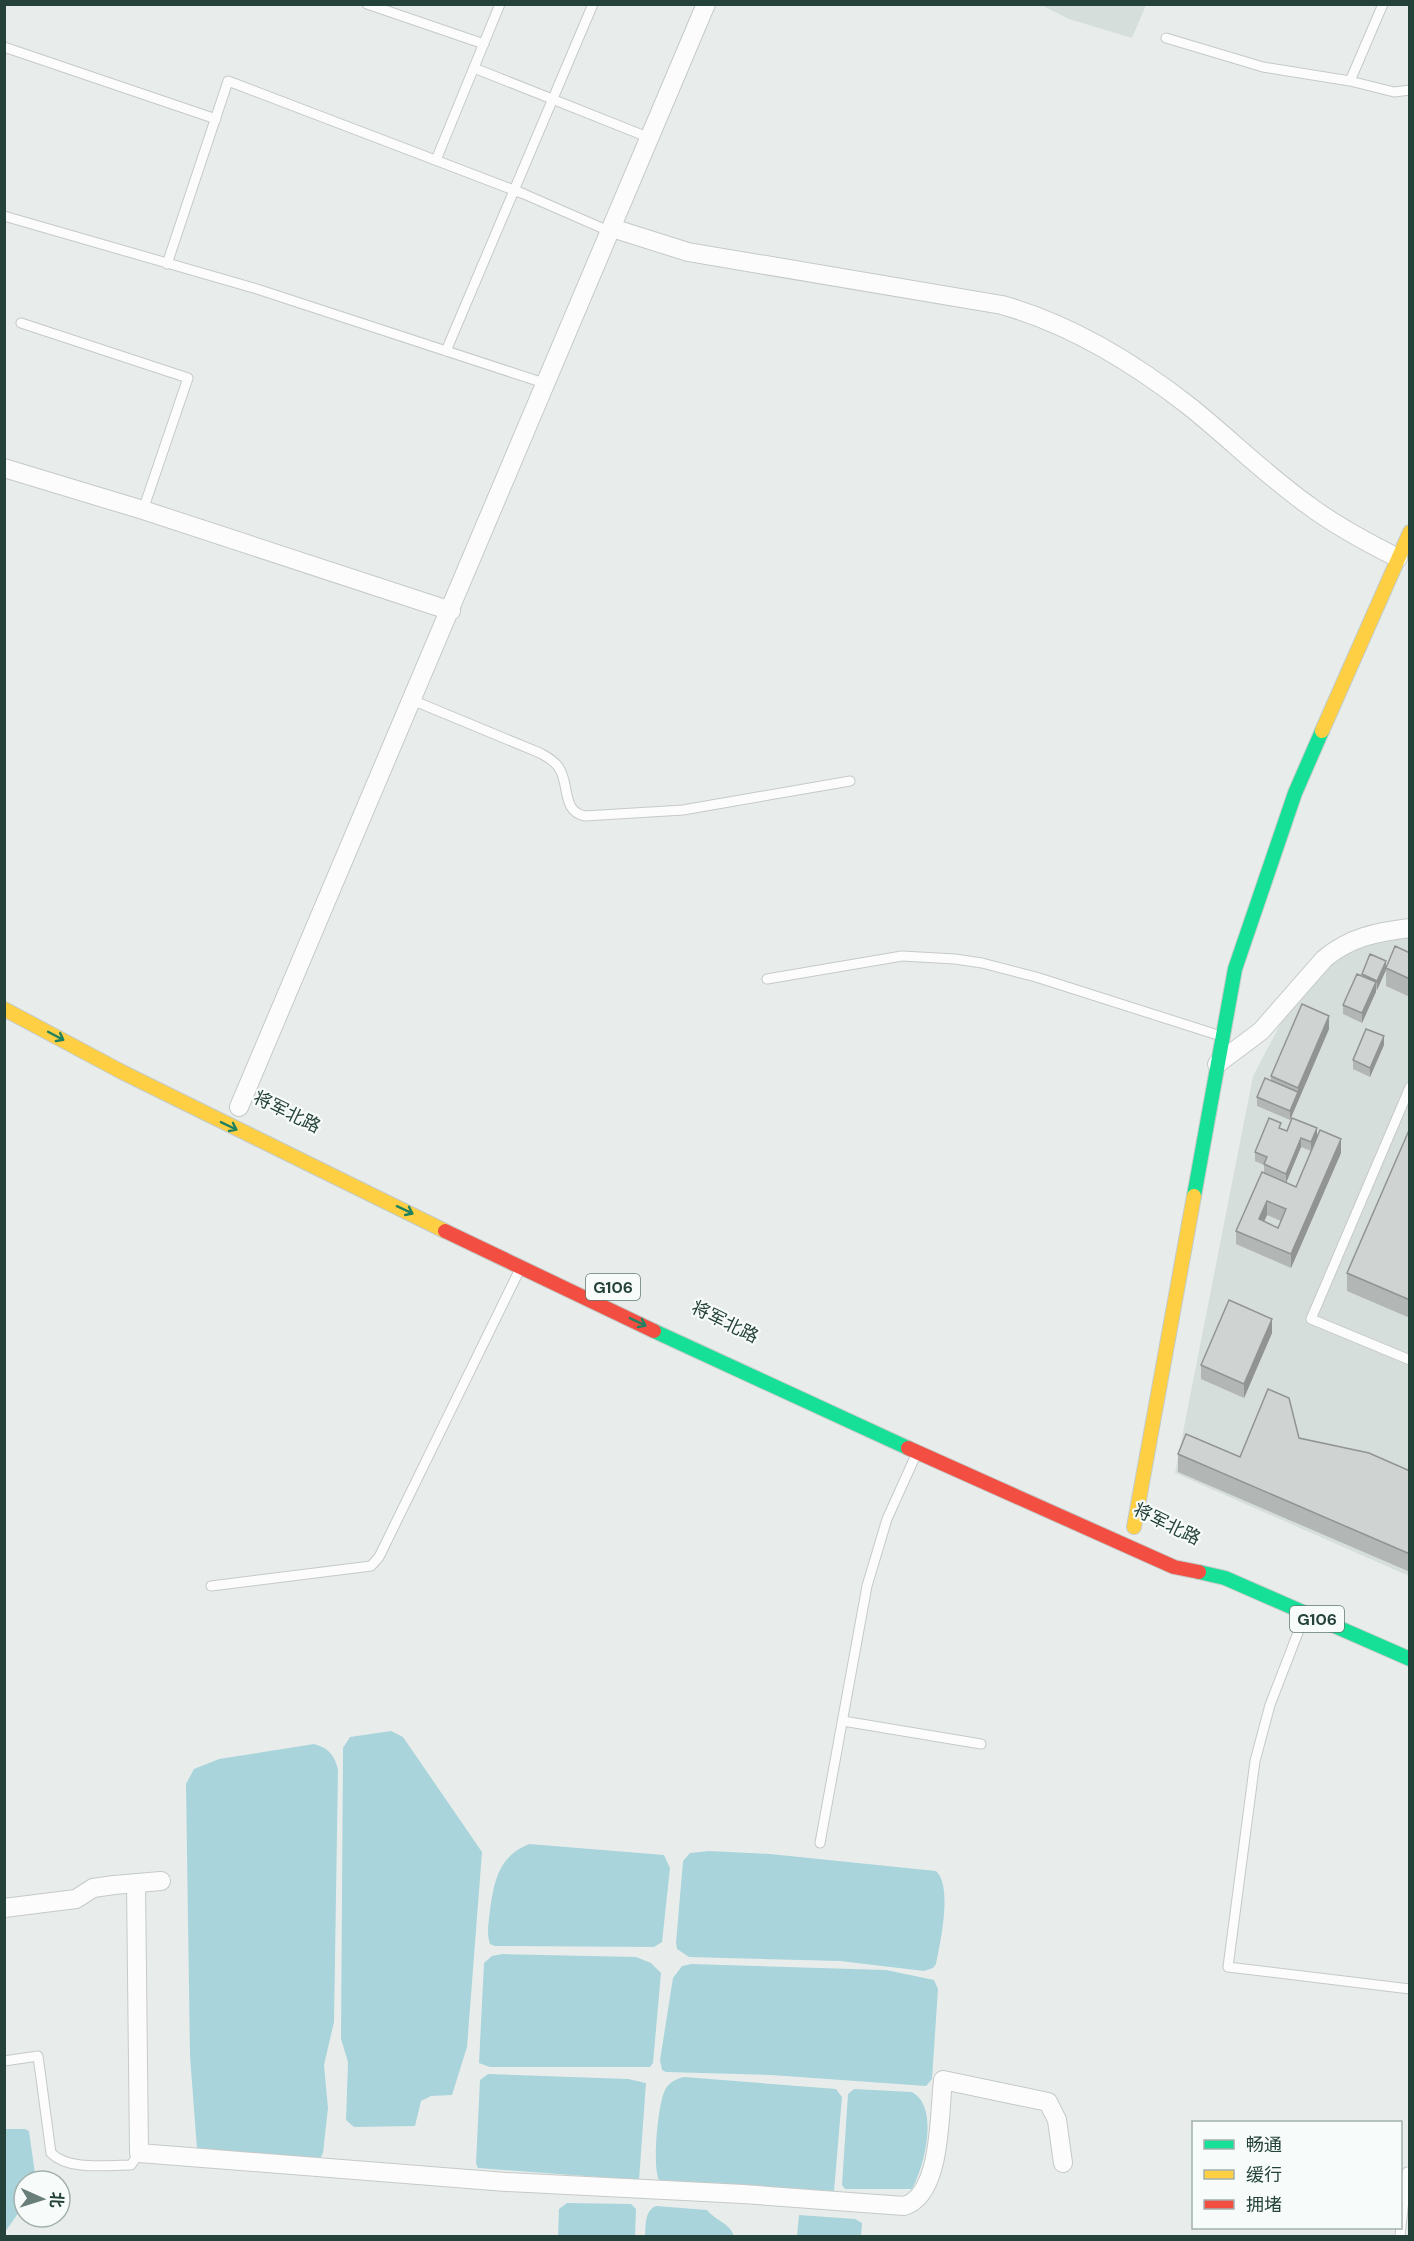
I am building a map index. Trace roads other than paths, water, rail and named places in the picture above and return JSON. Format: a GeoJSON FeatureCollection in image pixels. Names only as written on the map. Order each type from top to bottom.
{"type":"FeatureCollection","features":[{"type":"Feature","properties":{"kind":"main road"},"geometry":{"type":"LineString","coordinates":[[1133,1526],[1235,969],[1278,837],[1410,532]]}},
{"type":"Feature","properties":{"kind":"main road","name":"将军北路"},"geometry":{"type":"LineString","coordinates":[[4,1009],[122,1072],[313,1167],[734,1369],[1174,1567],[1225,1578]]}},
{"type":"Feature","properties":{"kind":"main road","name":"将军北路"},"geometry":{"type":"LineString","coordinates":[[1191,1554],[1225,1578]]}},
{"type":"Feature","properties":{"kind":"main road","name":"G106"},"geometry":{"type":"LineString","coordinates":[[1225,1578],[1410,1659]]}},
{"type":"Feature","properties":{"kind":"street"},"geometry":{"type":"LineString","coordinates":[[239,1107],[451,611],[706,4]]}},
{"type":"Feature","properties":{"kind":"street"},"geometry":{"type":"LineString","coordinates":[[611,230],[687,252],[1002,305],[1047,319],[1129,365],[1187,405],[1306,504],[1344,531],[1398,558]]}},
{"type":"Feature","properties":{"kind":"street"},"geometry":{"type":"LineString","coordinates":[[4,468],[143,510],[451,611]]}},
{"type":"Feature","properties":{"kind":"street"},"geometry":{"type":"LineString","coordinates":[[1217,1064],[1262,1031],[1323,959],[1335,950],[1367,934],[1410,928]]}},
{"type":"Feature","properties":{"kind":"street"},"geometry":{"type":"LineString","coordinates":[[4,1908],[76,1899],[93,1888],[161,1881]]}},
{"type":"Feature","properties":{"kind":"street"},"geometry":{"type":"LineString","coordinates":[[136,1883],[139,2152],[506,2182],[743,2194],[904,2206],[922,2196],[934,2167],[943,2080],[1048,2102],[1057,2120],[1063,2163]]}},
{"type":"Feature","properties":{"kind":"lane"},"geometry":{"type":"LineString","coordinates":[[367,4],[484,44]]}},
{"type":"Feature","properties":{"kind":"lane"},"geometry":{"type":"LineString","coordinates":[[436,160],[500,4]]}},
{"type":"Feature","properties":{"kind":"lane"},"geometry":{"type":"LineString","coordinates":[[446,351],[593,4]]}},
{"type":"Feature","properties":{"kind":"lane"},"geometry":{"type":"LineString","coordinates":[[1350,81],[1383,4]]}},
{"type":"Feature","properties":{"kind":"lane"},"geometry":{"type":"LineString","coordinates":[[1166,38],[1263,67],[1350,81],[1394,92],[1410,90]]}},
{"type":"Feature","properties":{"kind":"lane"},"geometry":{"type":"LineString","coordinates":[[4,47],[216,119]]}},
{"type":"Feature","properties":{"kind":"lane"},"geometry":{"type":"LineString","coordinates":[[474,68],[650,138]]}},
{"type":"Feature","properties":{"kind":"lane"},"geometry":{"type":"LineString","coordinates":[[167,264],[228,81],[514,190],[611,230]]}},
{"type":"Feature","properties":{"kind":"lane"},"geometry":{"type":"LineString","coordinates":[[4,216],[257,289],[547,384]]}},
{"type":"Feature","properties":{"kind":"lane"},"geometry":{"type":"LineString","coordinates":[[21,323],[188,378],[143,510]]}},
{"type":"Feature","properties":{"kind":"lane"},"geometry":{"type":"LineString","coordinates":[[412,700],[540,753],[553,761],[563,775],[570,808],[577,814],[585,816],[684,810],[849,781]]}},
{"type":"Feature","properties":{"kind":"lane"},"geometry":{"type":"LineString","coordinates":[[767,979],[902,956],[964,960],[1036,977],[1221,1036]]}},
{"type":"Feature","properties":{"kind":"lane"},"geometry":{"type":"LineString","coordinates":[[1410,1087],[1311,1319],[1410,1360]]}},
{"type":"Feature","properties":{"kind":"lane"},"geometry":{"type":"LineString","coordinates":[[211,1586],[371,1566],[379,1557],[522,1266]]}},
{"type":"Feature","properties":{"kind":"lane"},"geometry":{"type":"LineString","coordinates":[[820,1843],[873,1562],[887,1519],[917,1452]]}},
{"type":"Feature","properties":{"kind":"lane"},"geometry":{"type":"LineString","coordinates":[[1305,1613],[1270,1705],[1255,1761],[1228,1967],[1410,1989]]}},
{"type":"Feature","properties":{"kind":"lane"},"geometry":{"type":"LineString","coordinates":[[843,1720],[981,1744]]}},
{"type":"Feature","properties":{"kind":"lane"},"geometry":{"type":"LineString","coordinates":[[4,2061],[38,2056],[51,2153],[59,2160],[93,2165],[131,2165],[139,2152]]}},
{"type":"Feature","properties":{"kind":"lane"},"geometry":{"type":"LineString","coordinates":[[1402,2218],[1407,2172]]}},
{"type":"Feature","properties":{"kind":"water"},"geometry":{"type":"Polygon","coordinates":[[[391,1731],[403,1737],[482,1852],[467,2047],[452,2095],[431,2096],[421,2101],[415,2126],[354,2127],[346,2120],[348,2062],[341,2039],[343,1748],[350,1737],[391,1731]]]}},
{"type":"Feature","properties":{"kind":"water"},"geometry":{"type":"Polygon","coordinates":[[[314,1744],[330,1753],[338,1770],[334,2022],[324,2065],[328,2108],[323,2153],[320,2159],[197,2149],[190,2056],[186,1784],[194,1769],[219,1759],[314,1744]]]}},
{"type":"Feature","properties":{"kind":"water"},"geometry":{"type":"Polygon","coordinates":[[[529,1844],[664,1855],[670,1868],[662,1942],[654,1947],[495,1946],[490,1944],[489,1923],[496,1880],[511,1855],[529,1844]]]}},
{"type":"Feature","properties":{"kind":"water"},"geometry":{"type":"Polygon","coordinates":[[[709,1851],[770,1854],[936,1871],[941,1878],[945,1902],[936,1964],[933,1968],[924,1971],[840,1961],[689,1957],[677,1949],[676,1943],[683,1861],[690,1853],[709,1851]]]}},
{"type":"Feature","properties":{"kind":"water"},"geometry":{"type":"Polygon","coordinates":[[[502,1954],[636,1957],[651,1963],[661,1973],[653,2063],[650,2067],[490,2067],[479,2063],[484,1963],[492,1956],[502,1954]]]}},
{"type":"Feature","properties":{"kind":"water"},"geometry":{"type":"Polygon","coordinates":[[[692,1964],[886,1970],[934,1980],[938,1989],[932,2079],[926,2086],[771,2075],[666,2072],[662,2070],[660,2060],[673,1978],[682,1966],[692,1964]]]}},
{"type":"Feature","properties":{"kind":"water"},"geometry":{"type":"Polygon","coordinates":[[[488,2074],[628,2079],[646,2083],[639,2180],[478,2168],[476,2163],[480,2080],[488,2074]]]}},
{"type":"Feature","properties":{"kind":"water"},"geometry":{"type":"Polygon","coordinates":[[[684,2077],[836,2089],[842,2097],[834,2191],[659,2180],[656,2149],[662,2097],[669,2085],[684,2077]]]}},
{"type":"Feature","properties":{"kind":"water"},"geometry":{"type":"Polygon","coordinates":[[[854,2089],[912,2092],[921,2100],[926,2110],[927,2138],[921,2167],[912,2189],[845,2189],[842,2185],[848,2094],[854,2089]]]}},
{"type":"Feature","properties":{"kind":"water"},"geometry":{"type":"Polygon","coordinates":[[[5,2129],[25,2129],[29,2131],[34,2169],[12,2169],[12,2222],[5,2232],[5,2129]]]}},
{"type":"Feature","properties":{"kind":"water"},"geometry":{"type":"Polygon","coordinates":[[[567,2203],[631,2204],[636,2209],[635,2236],[558,2236],[559,2209],[567,2203]]]}},
{"type":"Feature","properties":{"kind":"water"},"geometry":{"type":"Polygon","coordinates":[[[656,2206],[707,2210],[726,2225],[734,2236],[645,2236],[649,2211],[656,2206]]]}},
{"type":"Feature","properties":{"kind":"water"},"geometry":{"type":"Polygon","coordinates":[[[799,2215],[855,2219],[862,2223],[861,2236],[797,2236],[799,2215]]]}}]}
